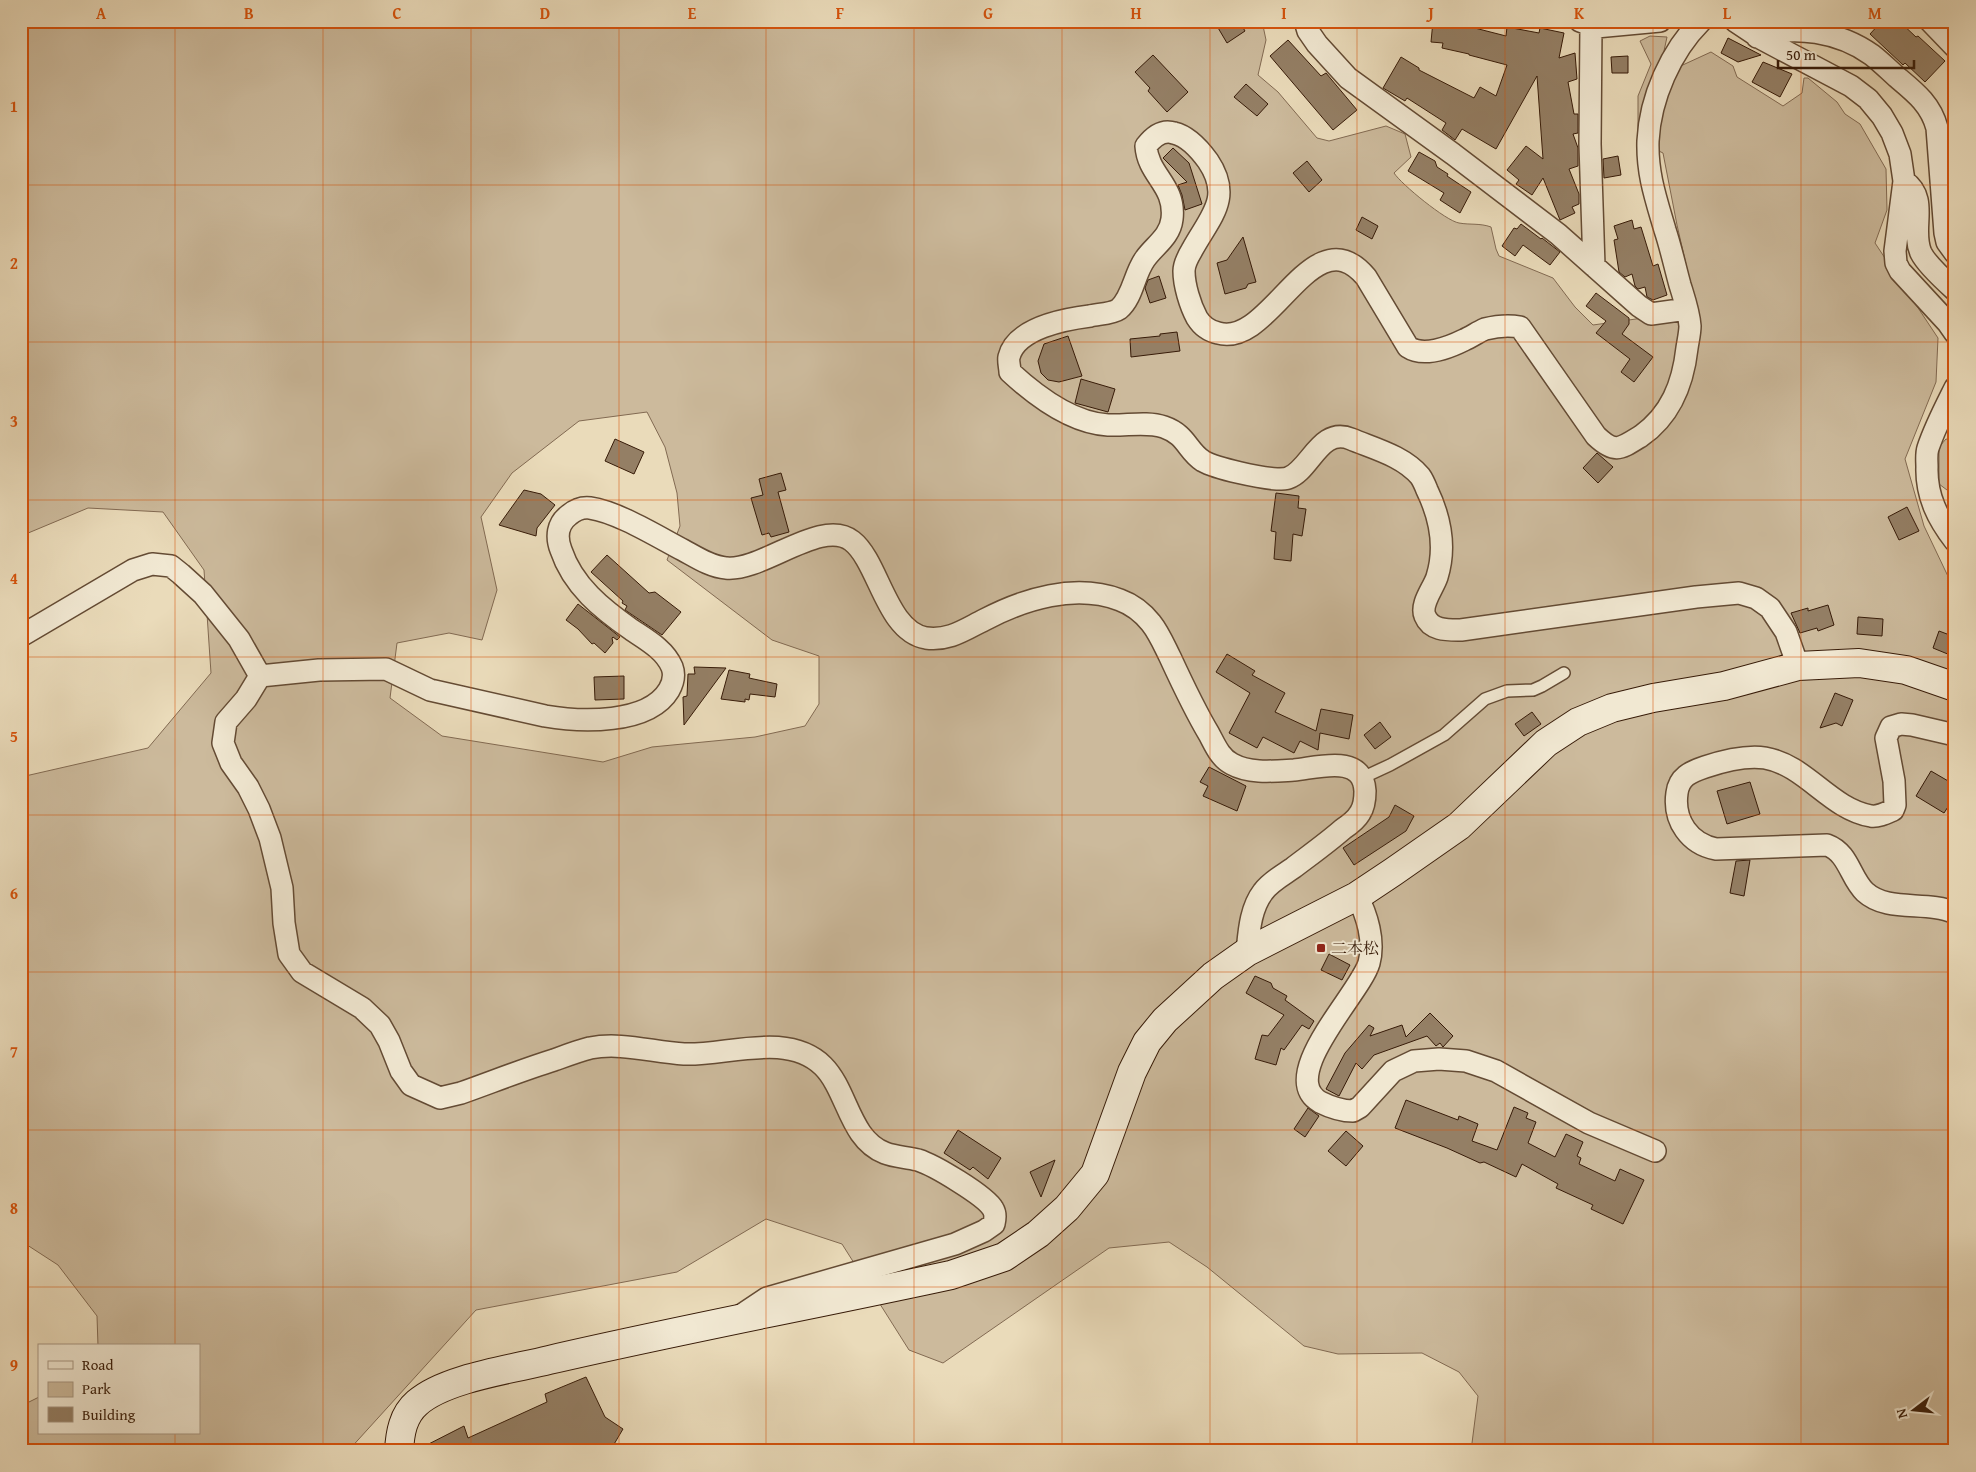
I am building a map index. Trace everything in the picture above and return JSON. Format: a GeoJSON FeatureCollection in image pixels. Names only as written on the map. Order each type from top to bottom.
{"type":"FeatureCollection","features":[{"type":"Feature","properties":{"kind":"street"},"geometry":{"type":"LineString","coordinates":[[1305,21],[1308,31],[1317,44],[1348,78],[1453,154],[1558,234],[1617,288],[1651,314],[1686,309]]}},
{"type":"Feature","properties":{"kind":"street"},"geometry":{"type":"LineString","coordinates":[[1594,266],[1585,23],[1596,27],[1660,21]]}},
{"type":"Feature","properties":{"kind":"street"},"geometry":{"type":"LineString","coordinates":[[1701,21],[1683,44],[1664,78],[1651,116],[1648,141],[1650,179],[1690,326],[1686,356],[1673,402],[1659,420],[1619,449],[1612,448],[1596,436],[1520,327],[1507,325],[1484,330],[1462,341],[1434,350],[1414,352],[1408,348],[1366,277],[1358,268],[1340,259],[1324,262],[1308,271],[1242,332],[1228,336],[1206,329],[1198,319],[1189,297],[1184,270],[1204,228],[1216,210],[1220,194],[1219,182],[1214,170],[1204,156],[1182,136],[1169,131],[1156,135],[1146,146],[1149,164],[1172,199],[1172,220],[1162,242],[1145,258],[1135,276],[1126,301],[1117,310],[1040,327],[1020,342],[1009,357],[1010,372],[1045,403],[1083,419],[1107,425],[1134,424],[1163,427],[1179,434],[1203,461],[1244,474],[1275,479],[1287,478],[1297,473],[1320,446],[1327,441],[1347,437],[1400,459],[1421,477],[1434,504],[1441,535],[1442,557],[1437,578],[1424,609],[1425,616],[1430,624],[1441,630],[1461,630],[1563,617],[1678,599],[1740,593],[1756,598],[1770,608],[1786,632],[1798,666]]}},
{"type":"Feature","properties":{"kind":"street"},"geometry":{"type":"LineString","coordinates":[[1735,21],[1758,36],[1851,86],[1868,99],[1882,116],[1892,133],[1900,154],[1904,181],[1895,251],[1896,263],[1900,271],[1955,333]]}},
{"type":"Feature","properties":{"kind":"street"},"geometry":{"type":"LineString","coordinates":[[1930,21],[1955,47]]}},
{"type":"Feature","properties":{"kind":"street"},"geometry":{"type":"LineString","coordinates":[[1758,36],[1778,31],[1807,31],[1846,41],[1870,54],[1927,104],[1937,128],[1945,233],[1947,242],[1955,253]]}},
{"type":"Feature","properties":{"kind":"street"},"geometry":{"type":"LineString","coordinates":[[1904,181],[1915,192],[1917,199],[1918,234],[1922,254],[1955,290]]}},
{"type":"Feature","properties":{"kind":"street"},"geometry":{"type":"LineString","coordinates":[[1955,388],[1938,422],[1928,450],[1927,474],[1932,504],[1942,524],[1955,541]]}},
{"type":"Feature","properties":{"kind":"street"},"geometry":{"type":"LineString","coordinates":[[260,676],[351,668],[386,668],[430,690],[563,719],[602,719],[644,710],[663,697],[671,686],[674,674],[671,666],[653,644],[597,605],[570,571],[558,542],[558,533],[564,519],[572,512],[583,508],[593,508],[630,522],[698,559],[727,568],[740,568],[758,562],[818,537],[830,535],[846,537],[859,548],[898,620],[911,632],[926,638],[944,639],[1020,604],[1060,594],[1081,592],[1120,600],[1132,606],[1153,625],[1203,724],[1225,760],[1240,768],[1266,771],[1342,765],[1355,770],[1362,778],[1365,788],[1363,807],[1360,813],[1340,832],[1261,894],[1251,920],[1247,952]]}},
{"type":"Feature","properties":{"kind":"street"},"geometry":{"type":"LineString","coordinates":[[21,636],[134,570],[152,564],[171,566],[203,594],[239,639],[260,676]]}},
{"type":"Feature","properties":{"kind":"street"},"geometry":{"type":"LineString","coordinates":[[400,1451],[403,1422],[416,1403],[432,1393],[464,1380],[607,1346],[951,1275],[1004,1257],[1038,1234],[1067,1208],[1095,1174],[1132,1072],[1147,1042],[1165,1020],[1213,976],[1247,952],[1357,896],[1459,826],[1546,743],[1578,722],[1612,708],[1653,698],[1724,686],[1798,666],[1858,663],[1906,670],[1955,688]]}},
{"type":"Feature","properties":{"kind":"street"},"geometry":{"type":"LineString","coordinates":[[260,676],[246,699],[226,722],[223,743],[231,763],[248,787],[259,809],[270,838],[282,888],[284,923],[290,954],[302,972],[362,1008],[380,1025],[389,1041],[401,1071],[411,1085],[440,1098],[461,1093],[590,1048],[622,1047],[684,1054],[746,1048],[789,1049],[802,1053],[822,1066],[871,1146],[886,1154],[919,1160],[953,1177],[993,1208],[996,1217],[994,1224],[984,1231],[955,1244],[767,1298],[736,1319]]}},
{"type":"Feature","properties":{"kind":"street"},"geometry":{"type":"LineString","coordinates":[[1955,736],[1901,724],[1892,727],[1886,738],[1894,780],[1895,805],[1886,814],[1872,816],[1854,810],[1808,779],[1785,766],[1765,758],[1723,761],[1694,770],[1682,778],[1677,792],[1676,804],[1678,816],[1685,830],[1692,839],[1704,846],[1716,848],[1827,845],[1842,854],[1865,892],[1877,900],[1894,905],[1924,905],[1955,914]]}},
{"type":"Feature","properties":{"kind":"street"},"geometry":{"type":"LineString","coordinates":[[1357,896],[1366,912],[1371,938],[1369,962],[1311,1060],[1306,1080],[1308,1091],[1312,1097],[1329,1107],[1353,1111],[1360,1107],[1393,1071],[1414,1061],[1438,1059],[1466,1061],[1496,1071],[1589,1123],[1655,1151]]}},
{"type":"Feature","properties":{"kind":"lane"},"geometry":{"type":"LineString","coordinates":[[1362,778],[1444,735],[1485,698],[1507,691],[1533,690],[1564,673]]}},
{"type":"Feature","properties":{"kind":"green space"},"geometry":{"type":"Polygon","coordinates":[[[21,21],[1262,21],[1266,40],[1258,75],[1278,92],[1317,138],[1329,141],[1386,126],[1405,134],[1411,157],[1394,173],[1398,178],[1424,201],[1453,221],[1491,227],[1499,256],[1553,278],[1575,307],[1593,325],[1643,318],[1665,322],[1690,282],[1663,153],[1638,141],[1638,96],[1651,64],[1640,41],[1650,36],[1667,37],[1664,51],[1665,61],[1674,69],[1711,52],[1733,66],[1737,77],[1783,106],[1802,93],[1804,78],[1808,78],[1837,102],[1845,114],[1860,124],[1886,169],[1887,210],[1875,243],[1938,338],[1936,382],[1905,459],[1924,526],[1955,591],[1955,1451],[1471,1451],[1478,1396],[1459,1372],[1422,1353],[1338,1354],[1304,1346],[1207,1267],[1169,1242],[1109,1248],[943,1363],[909,1350],[842,1244],[766,1219],[677,1272],[476,1310],[348,1451],[21,1451],[21,1406],[38,1398],[38,1434],[200,1434],[200,1344],[98,1344],[97,1316],[58,1265],[21,1241],[21,777],[148,748],[211,673],[204,570],[163,512],[88,508],[21,536],[21,21]],[[647,412],[579,421],[512,473],[481,517],[497,590],[482,640],[449,633],[397,643],[390,698],[442,736],[603,762],[652,747],[755,737],[805,726],[819,704],[819,656],[772,640],[667,560],[680,526],[677,493],[665,447],[647,412]]]}},
{"type":"Feature","properties":{"kind":"green space"},"geometry":{"type":"Polygon","coordinates":[[[1946,439],[1955,441],[1955,489],[1947,490],[1939,484],[1939,447],[1946,439]]]}},
{"type":"Feature","properties":{"kind":"building"},"geometry":{"type":"Polygon","coordinates":[[[1214,21],[1239,21],[1245,31],[1227,43],[1214,21]]]}},
{"type":"Feature","properties":{"kind":"building"},"geometry":{"type":"Polygon","coordinates":[[[1433,21],[1464,21],[1463,25],[1506,36],[1507,27],[1539,33],[1540,28],[1564,33],[1559,58],[1575,53],[1577,79],[1568,82],[1574,114],[1578,114],[1578,133],[1573,134],[1578,148],[1578,166],[1569,169],[1579,194],[1579,204],[1572,207],[1575,213],[1560,220],[1543,178],[1532,195],[1516,184],[1519,180],[1507,170],[1526,146],[1543,159],[1537,76],[1496,149],[1462,129],[1455,140],[1442,130],[1446,123],[1407,98],[1405,101],[1383,88],[1401,57],[1419,68],[1419,70],[1474,98],[1480,87],[1496,96],[1507,65],[1442,48],[1443,43],[1431,42],[1433,21]]]}},
{"type":"Feature","properties":{"kind":"building"},"geometry":{"type":"Polygon","coordinates":[[[1882,21],[1899,21],[1945,61],[1925,82],[1905,63],[1903,65],[1870,34],[1882,21]]]}},
{"type":"Feature","properties":{"kind":"building"},"geometry":{"type":"Polygon","coordinates":[[[1728,38],[1761,55],[1738,62],[1721,53],[1728,38]]]}},
{"type":"Feature","properties":{"kind":"building"},"geometry":{"type":"Polygon","coordinates":[[[1288,40],[1321,76],[1326,73],[1357,110],[1333,130],[1270,56],[1288,40]]]}},
{"type":"Feature","properties":{"kind":"building"},"geometry":{"type":"Polygon","coordinates":[[[1153,55],[1188,92],[1167,112],[1148,91],[1150,88],[1135,72],[1153,55]]]}},
{"type":"Feature","properties":{"kind":"building"},"geometry":{"type":"Polygon","coordinates":[[[1628,56],[1628,73],[1612,73],[1611,57],[1628,56]]]}},
{"type":"Feature","properties":{"kind":"building"},"geometry":{"type":"Polygon","coordinates":[[[1763,62],[1792,74],[1780,97],[1752,82],[1763,62]]]}},
{"type":"Feature","properties":{"kind":"building"},"geometry":{"type":"Polygon","coordinates":[[[1246,84],[1268,104],[1257,116],[1234,97],[1246,84]]]}},
{"type":"Feature","properties":{"kind":"building"},"geometry":{"type":"Polygon","coordinates":[[[1173,148],[1189,163],[1202,204],[1185,210],[1178,185],[1187,182],[1163,158],[1173,148]]]}},
{"type":"Feature","properties":{"kind":"building"},"geometry":{"type":"Polygon","coordinates":[[[1419,152],[1435,161],[1437,167],[1448,174],[1447,176],[1471,192],[1460,213],[1440,200],[1444,193],[1408,171],[1419,152]]]}},
{"type":"Feature","properties":{"kind":"building"},"geometry":{"type":"Polygon","coordinates":[[[1618,156],[1621,175],[1604,178],[1603,159],[1618,156]]]}},
{"type":"Feature","properties":{"kind":"building"},"geometry":{"type":"Polygon","coordinates":[[[1307,161],[1322,180],[1309,192],[1293,173],[1307,161]]]}},
{"type":"Feature","properties":{"kind":"building"},"geometry":{"type":"Polygon","coordinates":[[[1362,217],[1378,226],[1372,239],[1356,230],[1362,217]]]}},
{"type":"Feature","properties":{"kind":"building"},"geometry":{"type":"Polygon","coordinates":[[[1632,220],[1634,229],[1641,227],[1653,266],[1658,264],[1667,295],[1653,300],[1647,297],[1645,287],[1638,289],[1635,286],[1632,274],[1625,277],[1619,272],[1614,240],[1618,239],[1614,226],[1632,220]]]}},
{"type":"Feature","properties":{"kind":"building"},"geometry":{"type":"Polygon","coordinates":[[[1521,224],[1560,252],[1550,265],[1523,245],[1515,256],[1502,246],[1514,228],[1517,229],[1521,224]]]}},
{"type":"Feature","properties":{"kind":"building"},"geometry":{"type":"Polygon","coordinates":[[[1243,237],[1256,282],[1248,284],[1246,288],[1225,294],[1217,263],[1227,260],[1243,237]]]}},
{"type":"Feature","properties":{"kind":"building"},"geometry":{"type":"Polygon","coordinates":[[[1159,276],[1166,298],[1150,303],[1145,288],[1148,280],[1159,276]]]}},
{"type":"Feature","properties":{"kind":"building"},"geometry":{"type":"Polygon","coordinates":[[[1596,293],[1629,318],[1629,324],[1622,334],[1653,357],[1634,382],[1621,372],[1630,359],[1596,333],[1606,321],[1586,306],[1596,293]]]}},
{"type":"Feature","properties":{"kind":"building"},"geometry":{"type":"Polygon","coordinates":[[[1177,332],[1180,351],[1131,357],[1130,339],[1177,332]]]}},
{"type":"Feature","properties":{"kind":"building"},"geometry":{"type":"Polygon","coordinates":[[[1068,336],[1082,376],[1059,382],[1048,380],[1041,373],[1038,361],[1044,344],[1068,336]]]}},
{"type":"Feature","properties":{"kind":"building"},"geometry":{"type":"Polygon","coordinates":[[[1081,379],[1115,389],[1108,412],[1075,403],[1081,379]]]}},
{"type":"Feature","properties":{"kind":"building"},"geometry":{"type":"Polygon","coordinates":[[[615,439],[644,452],[634,474],[605,461],[615,439]]]}},
{"type":"Feature","properties":{"kind":"building"},"geometry":{"type":"Polygon","coordinates":[[[1597,453],[1613,467],[1598,483],[1583,468],[1597,453]]]}},
{"type":"Feature","properties":{"kind":"building"},"geometry":{"type":"Polygon","coordinates":[[[781,473],[786,490],[778,492],[789,532],[771,537],[769,533],[762,535],[751,498],[763,495],[759,479],[781,473]]]}},
{"type":"Feature","properties":{"kind":"building"},"geometry":{"type":"Polygon","coordinates":[[[524,490],[541,494],[555,505],[537,528],[536,536],[499,525],[524,490]]]}},
{"type":"Feature","properties":{"kind":"building"},"geometry":{"type":"Polygon","coordinates":[[[1276,493],[1299,496],[1298,508],[1306,509],[1302,536],[1293,534],[1291,561],[1274,559],[1276,532],[1271,531],[1276,493]]]}},
{"type":"Feature","properties":{"kind":"building"},"geometry":{"type":"Polygon","coordinates":[[[1907,507],[1919,531],[1899,540],[1888,517],[1907,507]]]}},
{"type":"Feature","properties":{"kind":"building"},"geometry":{"type":"Polygon","coordinates":[[[607,555],[649,593],[655,592],[681,612],[662,635],[625,610],[627,606],[622,603],[623,601],[591,572],[607,555]]]}},
{"type":"Feature","properties":{"kind":"building"},"geometry":{"type":"Polygon","coordinates":[[[578,604],[620,637],[617,640],[612,638],[613,643],[605,653],[594,643],[592,644],[578,629],[566,620],[578,604]]]}},
{"type":"Feature","properties":{"kind":"building"},"geometry":{"type":"Polygon","coordinates":[[[1828,605],[1834,625],[1818,631],[1817,628],[1800,633],[1791,613],[1808,608],[1808,611],[1828,605]]]}},
{"type":"Feature","properties":{"kind":"building"},"geometry":{"type":"Polygon","coordinates":[[[1858,617],[1883,619],[1882,636],[1857,634],[1858,617]]]}},
{"type":"Feature","properties":{"kind":"building"},"geometry":{"type":"Polygon","coordinates":[[[1939,631],[1955,637],[1955,657],[1933,648],[1939,631]]]}},
{"type":"Feature","properties":{"kind":"building"},"geometry":{"type":"Polygon","coordinates":[[[1227,654],[1255,671],[1252,675],[1285,693],[1275,712],[1316,731],[1321,709],[1353,715],[1349,739],[1320,733],[1318,750],[1300,741],[1294,753],[1263,737],[1257,748],[1229,733],[1250,693],[1216,672],[1227,654]]]}},
{"type":"Feature","properties":{"kind":"building"},"geometry":{"type":"Polygon","coordinates":[[[694,667],[726,668],[684,725],[683,697],[687,696],[688,674],[695,674],[694,667]]]}},
{"type":"Feature","properties":{"kind":"building"},"geometry":{"type":"Polygon","coordinates":[[[729,670],[750,674],[749,678],[777,684],[775,697],[750,694],[749,700],[745,699],[745,702],[721,699],[729,670]]]}},
{"type":"Feature","properties":{"kind":"building"},"geometry":{"type":"Polygon","coordinates":[[[624,676],[624,699],[595,700],[594,677],[624,676]]]}},
{"type":"Feature","properties":{"kind":"building"},"geometry":{"type":"Polygon","coordinates":[[[1835,693],[1853,700],[1842,726],[1836,723],[1820,728],[1835,693]]]}},
{"type":"Feature","properties":{"kind":"building"},"geometry":{"type":"Polygon","coordinates":[[[1532,712],[1541,724],[1524,736],[1515,724],[1532,712]]]}},
{"type":"Feature","properties":{"kind":"building"},"geometry":{"type":"Polygon","coordinates":[[[1380,722],[1391,737],[1375,749],[1364,735],[1380,722]]]}},
{"type":"Feature","properties":{"kind":"building"},"geometry":{"type":"Polygon","coordinates":[[[1209,767],[1246,786],[1237,811],[1203,796],[1208,786],[1200,782],[1209,767]]]}},
{"type":"Feature","properties":{"kind":"building"},"geometry":{"type":"Polygon","coordinates":[[[1931,771],[1955,785],[1955,796],[1944,813],[1916,796],[1931,771]]]}},
{"type":"Feature","properties":{"kind":"building"},"geometry":{"type":"Polygon","coordinates":[[[1750,782],[1760,814],[1727,824],[1717,791],[1750,782]]]}},
{"type":"Feature","properties":{"kind":"building"},"geometry":{"type":"Polygon","coordinates":[[[1395,805],[1414,816],[1406,831],[1354,865],[1343,848],[1389,817],[1395,805]]]}},
{"type":"Feature","properties":{"kind":"building"},"geometry":{"type":"Polygon","coordinates":[[[1750,860],[1744,896],[1730,893],[1736,861],[1750,860]]]}},
{"type":"Feature","properties":{"kind":"building"},"geometry":{"type":"Polygon","coordinates":[[[1329,954],[1350,965],[1342,980],[1321,970],[1329,954]]]}},
{"type":"Feature","properties":{"kind":"building"},"geometry":{"type":"Polygon","coordinates":[[[1255,976],[1271,983],[1273,988],[1287,996],[1285,1000],[1314,1021],[1309,1029],[1302,1025],[1284,1050],[1281,1048],[1276,1065],[1255,1059],[1262,1035],[1268,1036],[1284,1015],[1246,993],[1255,976]]]}},
{"type":"Feature","properties":{"kind":"building"},"geometry":{"type":"Polygon","coordinates":[[[1430,1013],[1453,1036],[1443,1047],[1440,1043],[1436,1046],[1427,1036],[1374,1055],[1362,1069],[1356,1063],[1339,1096],[1326,1089],[1345,1053],[1369,1025],[1374,1028],[1370,1036],[1402,1025],[1406,1037],[1430,1013]]]}},
{"type":"Feature","properties":{"kind":"building"},"geometry":{"type":"Polygon","coordinates":[[[1406,1100],[1458,1120],[1459,1116],[1478,1124],[1472,1141],[1497,1150],[1514,1107],[1528,1113],[1526,1118],[1536,1122],[1528,1143],[1555,1157],[1566,1134],[1583,1142],[1577,1156],[1581,1158],[1579,1164],[1615,1181],[1620,1169],[1644,1180],[1623,1224],[1591,1209],[1593,1205],[1556,1188],[1558,1184],[1522,1164],[1516,1177],[1484,1162],[1480,1163],[1395,1128],[1406,1100]]]}},
{"type":"Feature","properties":{"kind":"building"},"geometry":{"type":"Polygon","coordinates":[[[1308,1108],[1319,1116],[1305,1137],[1294,1129],[1308,1108]]]}},
{"type":"Feature","properties":{"kind":"building"},"geometry":{"type":"Polygon","coordinates":[[[958,1130],[1001,1158],[988,1179],[973,1167],[970,1170],[944,1153],[958,1130]]]}},
{"type":"Feature","properties":{"kind":"building"},"geometry":{"type":"Polygon","coordinates":[[[1346,1131],[1363,1146],[1346,1166],[1328,1151],[1346,1131]]]}},
{"type":"Feature","properties":{"kind":"building"},"geometry":{"type":"Polygon","coordinates":[[[1055,1160],[1041,1197],[1030,1172],[1055,1160]]]}},
{"type":"Feature","properties":{"kind":"building"},"geometry":{"type":"Polygon","coordinates":[[[586,1377],[605,1417],[623,1429],[610,1451],[415,1451],[464,1426],[468,1438],[547,1402],[545,1394],[586,1377]]]}},
{"type":"Feature","properties":{"kind":"place","name":"二本松"},"geometry":{"type":"Point","coordinates":[1321,948]}}]}
